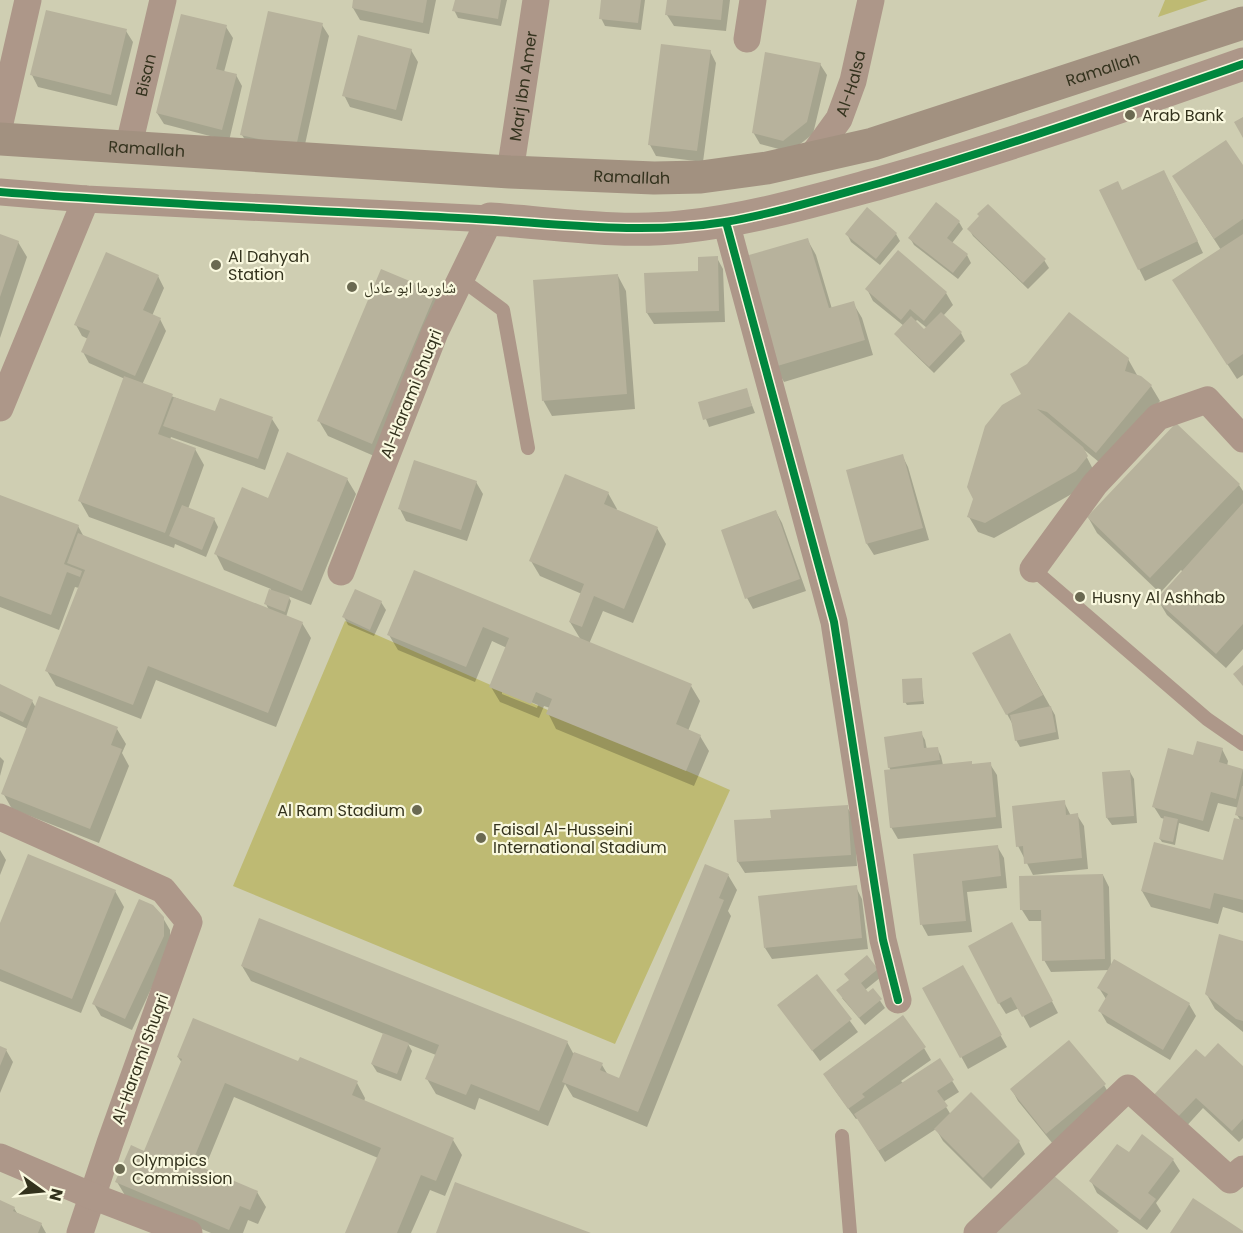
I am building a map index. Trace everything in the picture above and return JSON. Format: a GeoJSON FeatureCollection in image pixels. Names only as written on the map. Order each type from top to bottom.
{"type":"FeatureCollection","features":[{"type":"Feature","properties":{"kind":"highway","name":"Ramallah"},"geometry":{"type":"LineString","coordinates":[[0,140],[510,172],[654,178],[701,177],[767,168],[873,144],[1243,23]]}},
{"type":"Feature","properties":{"kind":"street"},"geometry":{"type":"LineString","coordinates":[[0,123],[28,0]]}},
{"type":"Feature","properties":{"kind":"street","name":"Bisan"},"geometry":{"type":"LineString","coordinates":[[128,149],[163,0]]}},
{"type":"Feature","properties":{"kind":"street","name":"Marj Ibn Amer"},"geometry":{"type":"LineString","coordinates":[[510,172],[536,0]]}},
{"type":"Feature","properties":{"kind":"street"},"geometry":{"type":"LineString","coordinates":[[747,39],[753,0]]}},
{"type":"Feature","properties":{"kind":"street","name":"Al-Halsa"},"geometry":{"type":"LineString","coordinates":[[810,159],[839,119],[853,81],[871,0]]}},
{"type":"Feature","properties":{"kind":"street"},"geometry":{"type":"LineString","coordinates":[[0,192],[86,199],[490,219],[629,229],[678,228],[726,222],[782,210],[948,164],[1243,64]]}},
{"type":"Feature","properties":{"kind":"street"},"geometry":{"type":"LineString","coordinates":[[0,408],[86,199]]}},
{"type":"Feature","properties":{"kind":"street","name":"Al-Harami Shuqri"},"geometry":{"type":"LineString","coordinates":[[340,572],[435,332],[490,219]]}},
{"type":"Feature","properties":{"kind":"street"},"geometry":{"type":"LineString","coordinates":[[726,222],[834,622],[883,940],[898,1000]]}},
{"type":"Feature","properties":{"kind":"street"},"geometry":{"type":"LineString","coordinates":[[1033,568],[1095,484],[1158,417],[1207,400],[1243,439]]}},
{"type":"Feature","properties":{"kind":"street","name":"Al-Harami Shuqri"},"geometry":{"type":"LineString","coordinates":[[0,817],[163,890],[189,922],[81,1233]]}},
{"type":"Feature","properties":{"kind":"street"},"geometry":{"type":"LineString","coordinates":[[977,1233],[1128,1088],[1230,1180],[1243,1168]]}},
{"type":"Feature","properties":{"kind":"street"},"geometry":{"type":"LineString","coordinates":[[0,1157],[92,1196],[189,1233]]}},
{"type":"Feature","properties":{"kind":"lane"},"geometry":{"type":"LineString","coordinates":[[461,279],[503,310],[528,448]]}},
{"type":"Feature","properties":{"kind":"lane"},"geometry":{"type":"LineString","coordinates":[[1033,568],[1207,719],[1243,744]]}},
{"type":"Feature","properties":{"kind":"lane"},"geometry":{"type":"LineString","coordinates":[[843,1136],[850,1233]]}},
{"type":"Feature","properties":{"kind":"shaded area"},"geometry":{"type":"Polygon","coordinates":[[[1165,0],[1208,0],[1158,17],[1165,0]]]}},
{"type":"Feature","properties":{"kind":"shaded area","name":"Faisal Al-Husseini International Stadium"},"geometry":{"type":"Polygon","coordinates":[[[345,621],[730,790],[615,1044],[233,886],[345,621]]]}},
{"type":"Feature","properties":{"kind":"building"},"geometry":{"type":"Polygon","coordinates":[[[353,0],[427,0],[423,23],[352,8],[353,0]]]}},
{"type":"Feature","properties":{"kind":"building"},"geometry":{"type":"Polygon","coordinates":[[[455,0],[501,0],[498,19],[452,11],[455,0]]]}},
{"type":"Feature","properties":{"kind":"building"},"geometry":{"type":"Polygon","coordinates":[[[601,0],[641,0],[638,23],[599,19],[601,0]]]}},
{"type":"Feature","properties":{"kind":"building"},"geometry":{"type":"Polygon","coordinates":[[[667,0],[723,0],[721,20],[665,15],[667,0]]]}},
{"type":"Feature","properties":{"kind":"building"},"geometry":{"type":"Polygon","coordinates":[[[46,10],[127,29],[111,95],[30,75],[46,10]]]}},
{"type":"Feature","properties":{"kind":"building"},"geometry":{"type":"Polygon","coordinates":[[[268,11],[323,23],[296,147],[240,135],[268,11]]]}},
{"type":"Feature","properties":{"kind":"building"},"geometry":{"type":"Polygon","coordinates":[[[181,14],[227,25],[216,69],[237,74],[222,130],[156,113],[181,14]]]}},
{"type":"Feature","properties":{"kind":"building"},"geometry":{"type":"Polygon","coordinates":[[[358,35],[412,49],[396,110],[342,96],[358,35]]]}},
{"type":"Feature","properties":{"kind":"building"},"geometry":{"type":"Polygon","coordinates":[[[661,44],[711,50],[697,151],[648,145],[661,44]]]}},
{"type":"Feature","properties":{"kind":"building"},"geometry":{"type":"Polygon","coordinates":[[[765,52],[821,63],[807,122],[783,141],[752,133],[765,52]]]}},
{"type":"Feature","properties":{"kind":"building"},"geometry":{"type":"Polygon","coordinates":[[[1243,117],[1243,138],[1234,122],[1243,117]]]}},
{"type":"Feature","properties":{"kind":"building"},"geometry":{"type":"Polygon","coordinates":[[[1226,140],[1243,165],[1243,219],[1214,239],[1172,176],[1226,140]]]}},
{"type":"Feature","properties":{"kind":"building"},"geometry":{"type":"Polygon","coordinates":[[[1164,170],[1198,241],[1138,270],[1099,190],[1118,181],[1122,190],[1164,170]]]}},
{"type":"Feature","properties":{"kind":"building"},"geometry":{"type":"Polygon","coordinates":[[[936,202],[960,221],[947,238],[968,254],[953,273],[908,238],[936,202]]]}},
{"type":"Feature","properties":{"kind":"building"},"geometry":{"type":"Polygon","coordinates":[[[988,204],[1046,259],[1023,283],[967,229],[979,216],[977,214],[988,204]]]}},
{"type":"Feature","properties":{"kind":"building"},"geometry":{"type":"Polygon","coordinates":[[[867,207],[897,233],[876,259],[845,234],[867,207]]]}},
{"type":"Feature","properties":{"kind":"building"},"geometry":{"type":"Polygon","coordinates":[[[0,234],[19,241],[0,297],[0,234]]]}},
{"type":"Feature","properties":{"kind":"building"},"geometry":{"type":"Polygon","coordinates":[[[1243,234],[1243,354],[1227,365],[1172,280],[1243,234]]]}},
{"type":"Feature","properties":{"kind":"building"},"geometry":{"type":"Polygon","coordinates":[[[808,238],[829,308],[854,301],[865,340],[774,367],[742,257],[808,238]]]}},
{"type":"Feature","properties":{"kind":"building"},"geometry":{"type":"Polygon","coordinates":[[[898,250],[947,292],[924,321],[910,309],[901,320],[865,289],[898,250]]]}},
{"type":"Feature","properties":{"kind":"building"},"geometry":{"type":"Polygon","coordinates":[[[106,252],[159,275],[143,310],[161,318],[135,376],[81,352],[90,331],[74,325],[106,252]]]}},
{"type":"Feature","properties":{"kind":"building"},"geometry":{"type":"Polygon","coordinates":[[[718,256],[719,311],[646,313],[644,273],[698,271],[698,257],[718,256]]]}},
{"type":"Feature","properties":{"kind":"building"},"geometry":{"type":"Polygon","coordinates":[[[381,269],[436,292],[372,444],[317,421],[381,269]]]}},
{"type":"Feature","properties":{"kind":"building"},"geometry":{"type":"Polygon","coordinates":[[[618,274],[627,394],[542,401],[533,280],[618,274]]]}},
{"type":"Feature","properties":{"kind":"building"},"geometry":{"type":"Polygon","coordinates":[[[941,312],[962,332],[929,367],[894,334],[911,316],[924,329],[941,312]]]}},
{"type":"Feature","properties":{"kind":"building"},"geometry":{"type":"Polygon","coordinates":[[[1069,312],[1129,358],[1125,371],[1141,376],[1152,385],[1096,453],[1047,412],[1037,409],[1083,447],[1088,456],[1076,471],[985,523],[967,517],[973,499],[967,487],[985,426],[1002,405],[1021,394],[1010,374],[1027,364],[1069,312]]]}},
{"type":"Feature","properties":{"kind":"building"},"geometry":{"type":"Polygon","coordinates":[[[124,376],[173,394],[158,434],[196,448],[165,533],[78,501],[124,376]]]}},
{"type":"Feature","properties":{"kind":"building"},"geometry":{"type":"Polygon","coordinates":[[[747,388],[752,406],[703,420],[698,402],[747,388]]]}},
{"type":"Feature","properties":{"kind":"building"},"geometry":{"type":"Polygon","coordinates":[[[174,397],[215,411],[220,398],[273,417],[258,459],[163,426],[174,397]]]}},
{"type":"Feature","properties":{"kind":"building"},"geometry":{"type":"Polygon","coordinates":[[[1176,423],[1240,484],[1150,578],[1087,517],[1176,423]]]}},
{"type":"Feature","properties":{"kind":"building"},"geometry":{"type":"Polygon","coordinates":[[[287,452],[348,478],[302,591],[214,554],[242,487],[268,498],[287,452]]]}},
{"type":"Feature","properties":{"kind":"building"},"geometry":{"type":"Polygon","coordinates":[[[903,454],[923,528],[866,544],[846,470],[903,454]]]}},
{"type":"Feature","properties":{"kind":"building"},"geometry":{"type":"Polygon","coordinates":[[[414,460],[477,481],[461,530],[398,509],[414,460]]]}},
{"type":"Feature","properties":{"kind":"building"},"geometry":{"type":"Polygon","coordinates":[[[565,474],[609,492],[604,504],[658,527],[624,609],[594,596],[582,627],[569,622],[584,584],[529,561],[565,474]]]}},
{"type":"Feature","properties":{"kind":"building"},"geometry":{"type":"Polygon","coordinates":[[[0,495],[79,525],[64,564],[82,571],[80,577],[67,572],[51,615],[0,596],[0,495]]]}},
{"type":"Feature","properties":{"kind":"building"},"geometry":{"type":"Polygon","coordinates":[[[1243,503],[1243,624],[1216,654],[1156,600],[1243,503]]]}},
{"type":"Feature","properties":{"kind":"building"},"geometry":{"type":"Polygon","coordinates":[[[182,505],[215,518],[202,550],[169,536],[182,505]]]}},
{"type":"Feature","properties":{"kind":"building"},"geometry":{"type":"Polygon","coordinates":[[[776,510],[800,579],[745,599],[721,530],[776,510]]]}},
{"type":"Feature","properties":{"kind":"building"},"geometry":{"type":"Polygon","coordinates":[[[78,533],[303,622],[268,713],[148,666],[133,705],[45,671],[85,570],[67,563],[78,533]]]}},
{"type":"Feature","properties":{"kind":"building"},"geometry":{"type":"Polygon","coordinates":[[[414,570],[692,684],[676,724],[701,735],[686,771],[546,714],[552,699],[536,692],[531,704],[489,687],[509,638],[483,627],[466,667],[387,635],[414,570]]]}},
{"type":"Feature","properties":{"kind":"building"},"geometry":{"type":"Polygon","coordinates":[[[269,589],[290,596],[285,612],[264,604],[269,589]]]}},
{"type":"Feature","properties":{"kind":"building"},"geometry":{"type":"Polygon","coordinates":[[[355,589],[382,601],[370,630],[342,617],[355,589]]]}},
{"type":"Feature","properties":{"kind":"building"},"geometry":{"type":"Polygon","coordinates":[[[1010,633],[1043,695],[1006,715],[972,653],[1010,633]]]}},
{"type":"Feature","properties":{"kind":"building"},"geometry":{"type":"Polygon","coordinates":[[[1243,665],[1243,686],[1233,674],[1243,665]]]}},
{"type":"Feature","properties":{"kind":"building"},"geometry":{"type":"Polygon","coordinates":[[[922,678],[923,701],[903,703],[902,679],[922,678]]]}},
{"type":"Feature","properties":{"kind":"building"},"geometry":{"type":"Polygon","coordinates":[[[0,684],[33,700],[23,722],[0,711],[0,684]]]}},
{"type":"Feature","properties":{"kind":"building"},"geometry":{"type":"Polygon","coordinates":[[[39,696],[118,727],[111,745],[122,749],[90,829],[1,794],[39,696]]]}},
{"type":"Feature","properties":{"kind":"building"},"geometry":{"type":"Polygon","coordinates":[[[1051,706],[1056,732],[1015,741],[1010,715],[1051,706]]]}},
{"type":"Feature","properties":{"kind":"building"},"geometry":{"type":"Polygon","coordinates":[[[922,731],[924,748],[938,747],[940,760],[888,768],[884,737],[922,731]]]}},
{"type":"Feature","properties":{"kind":"building"},"geometry":{"type":"Polygon","coordinates":[[[1197,741],[1223,748],[1219,762],[1243,769],[1236,799],[1211,792],[1203,821],[1152,807],[1168,748],[1193,755],[1197,741]]]}},
{"type":"Feature","properties":{"kind":"building"},"geometry":{"type":"Polygon","coordinates":[[[972,761],[972,764],[991,762],[996,817],[890,828],[884,770],[972,761]]]}},
{"type":"Feature","properties":{"kind":"building"},"geometry":{"type":"Polygon","coordinates":[[[1130,770],[1134,816],[1106,818],[1102,772],[1130,770]]]}},
{"type":"Feature","properties":{"kind":"building"},"geometry":{"type":"Polygon","coordinates":[[[1243,786],[1243,817],[1235,815],[1243,786]]]}},
{"type":"Feature","properties":{"kind":"building"},"geometry":{"type":"Polygon","coordinates":[[[1065,800],[1066,815],[1078,813],[1082,858],[1024,864],[1023,846],[1016,847],[1012,806],[1065,800]]]}},
{"type":"Feature","properties":{"kind":"building"},"geometry":{"type":"Polygon","coordinates":[[[848,805],[851,855],[737,862],[734,820],[771,818],[770,810],[848,805]]]}},
{"type":"Feature","properties":{"kind":"building"},"geometry":{"type":"Polygon","coordinates":[[[1164,816],[1178,819],[1173,842],[1159,839],[1164,816]]]}},
{"type":"Feature","properties":{"kind":"building"},"geometry":{"type":"Polygon","coordinates":[[[1234,818],[1243,820],[1243,900],[1214,893],[1210,909],[1141,891],[1154,842],[1223,860],[1234,818]]]}},
{"type":"Feature","properties":{"kind":"building"},"geometry":{"type":"Polygon","coordinates":[[[998,845],[1001,876],[962,881],[966,921],[920,925],[913,854],[998,845]]]}},
{"type":"Feature","properties":{"kind":"building"},"geometry":{"type":"Polygon","coordinates":[[[28,854],[116,890],[72,999],[0,969],[0,923],[28,854]]]}},
{"type":"Feature","properties":{"kind":"building"},"geometry":{"type":"Polygon","coordinates":[[[705,864],[729,874],[719,898],[724,900],[638,1112],[562,1082],[574,1052],[603,1063],[600,1070],[619,1078],[705,864]]]}},
{"type":"Feature","properties":{"kind":"building"},"geometry":{"type":"Polygon","coordinates":[[[1103,874],[1105,959],[1042,961],[1041,910],[1020,910],[1019,876],[1103,874]]]}},
{"type":"Feature","properties":{"kind":"building"},"geometry":{"type":"Polygon","coordinates":[[[857,885],[862,938],[764,948],[758,896],[857,885]]]}},
{"type":"Feature","properties":{"kind":"building"},"geometry":{"type":"Polygon","coordinates":[[[139,899],[153,905],[164,917],[164,936],[125,1019],[92,1004],[139,899]]]}},
{"type":"Feature","properties":{"kind":"building"},"geometry":{"type":"Polygon","coordinates":[[[259,918],[568,1041],[539,1111],[471,1084],[466,1095],[425,1079],[439,1045],[241,966],[259,918]]]}},
{"type":"Feature","properties":{"kind":"building"},"geometry":{"type":"Polygon","coordinates":[[[1012,922],[1053,1001],[1022,1017],[1011,997],[998,1004],[968,946],[1012,922]]]}},
{"type":"Feature","properties":{"kind":"building"},"geometry":{"type":"Polygon","coordinates":[[[1219,934],[1243,941],[1243,1021],[1236,1019],[1205,994],[1219,934]]]}},
{"type":"Feature","properties":{"kind":"building"},"geometry":{"type":"Polygon","coordinates":[[[867,955],[878,969],[861,983],[868,992],[873,988],[882,999],[859,1018],[836,990],[849,980],[844,974],[867,955]]]}},
{"type":"Feature","properties":{"kind":"building"},"geometry":{"type":"Polygon","coordinates":[[[1114,959],[1190,1003],[1163,1050],[1098,1011],[1108,994],[1097,988],[1114,959]]]}},
{"type":"Feature","properties":{"kind":"building"},"geometry":{"type":"Polygon","coordinates":[[[963,965],[1002,1035],[960,1058],[922,988],[963,965]]]}},
{"type":"Feature","properties":{"kind":"building"},"geometry":{"type":"Polygon","coordinates":[[[817,974],[852,1019],[812,1051],[777,1005],[817,974]]]}},
{"type":"Feature","properties":{"kind":"building"},"geometry":{"type":"Polygon","coordinates":[[[903,1015],[926,1047],[862,1094],[865,1097],[848,1109],[823,1074],[903,1015]]]}},
{"type":"Feature","properties":{"kind":"building"},"geometry":{"type":"Polygon","coordinates":[[[193,1018],[298,1061],[300,1057],[358,1081],[352,1095],[454,1138],[436,1181],[421,1175],[397,1233],[345,1233],[381,1148],[225,1083],[192,1163],[258,1191],[250,1210],[240,1206],[229,1230],[115,1182],[131,1145],[144,1151],[182,1059],[177,1057],[193,1018]]]}},
{"type":"Feature","properties":{"kind":"building"},"geometry":{"type":"Polygon","coordinates":[[[383,1033],[409,1043],[397,1074],[371,1064],[383,1033]]]}},
{"type":"Feature","properties":{"kind":"building"},"geometry":{"type":"Polygon","coordinates":[[[1069,1040],[1106,1084],[1046,1134],[1010,1089],[1069,1040]]]}},
{"type":"Feature","properties":{"kind":"building"},"geometry":{"type":"Polygon","coordinates":[[[1218,1043],[1243,1066],[1243,1119],[1232,1131],[1196,1098],[1175,1120],[1151,1098],[1196,1049],[1205,1057],[1218,1043]]]}},
{"type":"Feature","properties":{"kind":"building"},"geometry":{"type":"Polygon","coordinates":[[[0,1046],[7,1049],[0,1066],[0,1046]]]}},
{"type":"Feature","properties":{"kind":"building"},"geometry":{"type":"Polygon","coordinates":[[[940,1058],[954,1080],[937,1091],[948,1106],[878,1151],[854,1114],[940,1058]]]}},
{"type":"Feature","properties":{"kind":"building"},"geometry":{"type":"Polygon","coordinates":[[[971,1092],[1020,1141],[983,1178],[934,1129],[971,1092]]]}},
{"type":"Feature","properties":{"kind":"building"},"geometry":{"type":"Polygon","coordinates":[[[1142,1134],[1174,1159],[1148,1193],[1156,1199],[1140,1220],[1089,1181],[1117,1144],[1129,1152],[1142,1134]]]}},
{"type":"Feature","properties":{"kind":"building"},"geometry":{"type":"Polygon","coordinates":[[[1046,1169],[1119,1231],[1117,1233],[992,1233],[1046,1169]]]}},
{"type":"Feature","properties":{"kind":"building"},"geometry":{"type":"Polygon","coordinates":[[[455,1182],[591,1233],[436,1233],[455,1182]]]}},
{"type":"Feature","properties":{"kind":"building"},"geometry":{"type":"Polygon","coordinates":[[[1193,1198],[1243,1231],[1243,1233],[1170,1233],[1193,1198]]]}},
{"type":"Feature","properties":{"kind":"building"},"geometry":{"type":"Polygon","coordinates":[[[0,1200],[15,1207],[13,1211],[42,1223],[38,1233],[0,1233],[0,1200]]]}},
{"type":"Feature","properties":{"kind":"cycle path"},"geometry":{"type":"LineString","coordinates":[[0,192],[592,227],[692,226],[764,214],[926,170],[1243,64]]}},
{"type":"Feature","properties":{"kind":"cycle path"},"geometry":{"type":"LineString","coordinates":[[726,222],[834,622],[883,940],[898,1000]]}},
{"type":"Feature","properties":{"kind":"place","name":"Arab Bank"},"geometry":{"type":"Point","coordinates":[1130,115]}},
{"type":"Feature","properties":{"kind":"place","name":"Al Dahyah Station"},"geometry":{"type":"Point","coordinates":[216,265]}},
{"type":"Feature","properties":{"kind":"place","name":"شاورما ابو عادل"},"geometry":{"type":"Point","coordinates":[352,287]}},
{"type":"Feature","properties":{"kind":"place","name":"Husny Al Ashhab"},"geometry":{"type":"Point","coordinates":[1080,597]}},
{"type":"Feature","properties":{"kind":"place","name":"Al Ram Stadium"},"geometry":{"type":"Point","coordinates":[417,810]}},
{"type":"Feature","properties":{"kind":"place","name":"Faisal Al-Husseini International Stadium"},"geometry":{"type":"Point","coordinates":[481,838]}},
{"type":"Feature","properties":{"kind":"place","name":"Olympics Commission"},"geometry":{"type":"Point","coordinates":[120,1169]}}]}
